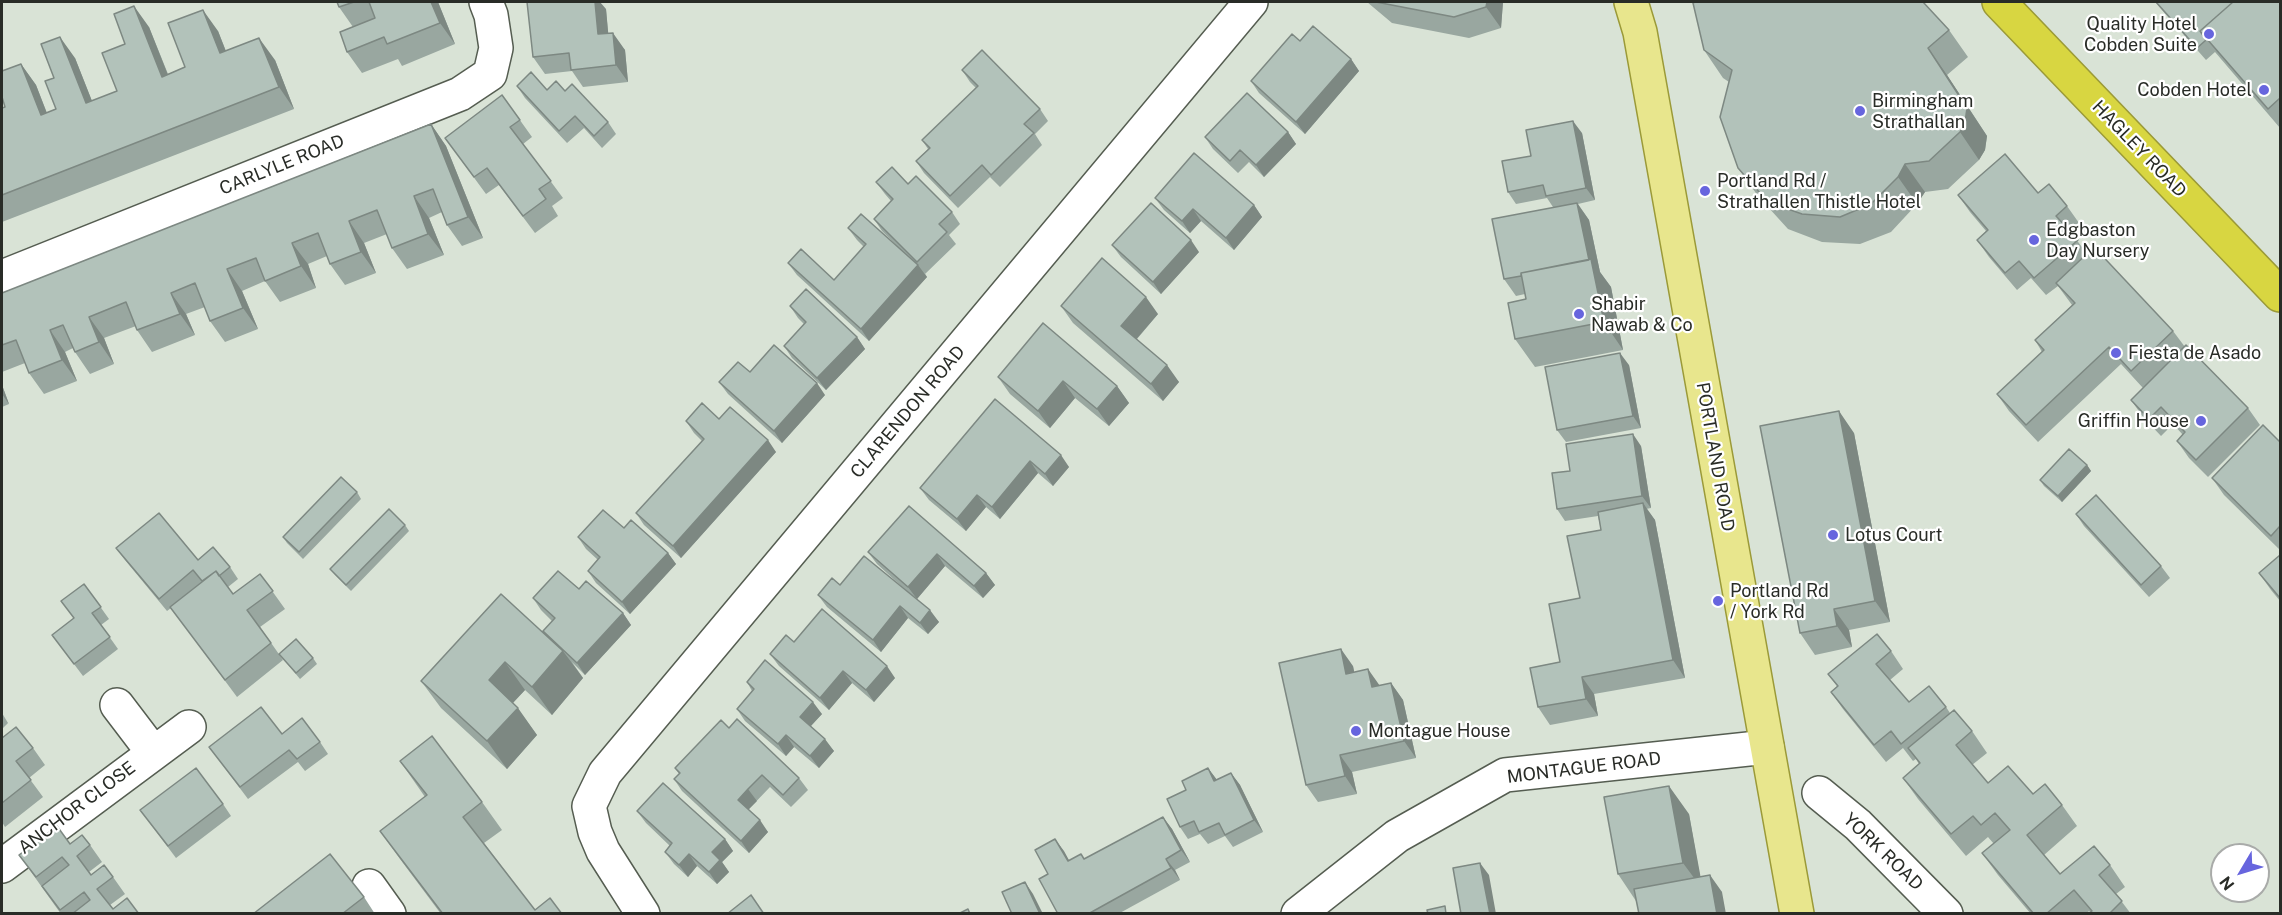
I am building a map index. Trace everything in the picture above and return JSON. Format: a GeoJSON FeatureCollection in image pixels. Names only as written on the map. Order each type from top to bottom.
{"type":"FeatureCollection","features":[{"type":"Feature","properties":{"kind":"highway","name":"HAGLEY ROAD"},"geometry":{"type":"LineString","coordinates":[[1999,2],[2280,295]]}},
{"type":"Feature","properties":{"kind":"main road","name":"PORTLAND ROAD"},"geometry":{"type":"LineString","coordinates":[[1631,2],[1640,32],[1797,914]]}},
{"type":"Feature","properties":{"kind":"street","name":"CARLYLE ROAD"},"geometry":{"type":"LineString","coordinates":[[2,277],[460,94],[490,74],[496,48],[491,15],[486,2]]}},
{"type":"Feature","properties":{"kind":"street","name":"CLARENDON ROAD"},"geometry":{"type":"LineString","coordinates":[[643,914],[603,851],[595,832],[590,806],[605,773],[1251,2]]}},
{"type":"Feature","properties":{"kind":"street","name":"ANCHOR CLOSE"},"geometry":{"type":"LineString","coordinates":[[117,705],[152,751]]}},
{"type":"Feature","properties":{"kind":"street","name":"ANCHOR CLOSE"},"geometry":{"type":"LineString","coordinates":[[2,866],[152,751],[189,727]]}},
{"type":"Feature","properties":{"kind":"street","name":"MONTAGUE ROAD"},"geometry":{"type":"LineString","coordinates":[[1298,914],[1397,836],[1505,775],[1767,747]]}},
{"type":"Feature","properties":{"kind":"street","name":"YORK ROAD"},"geometry":{"type":"LineString","coordinates":[[1819,793],[1858,825],[1946,914]]}},
{"type":"Feature","properties":{"kind":"street"},"geometry":{"type":"LineString","coordinates":[[369,886],[389,914]]}},
{"type":"Feature","properties":{"kind":"building"},"geometry":{"type":"Polygon","coordinates":[[[337,2],[354,2],[339,7],[337,2]]]}},
{"type":"Feature","properties":{"kind":"building"},"geometry":{"type":"Polygon","coordinates":[[[369,2],[431,2],[440,23],[387,44],[384,37],[347,52],[340,32],[375,18],[369,2]]]}},
{"type":"Feature","properties":{"kind":"building"},"geometry":{"type":"Polygon","coordinates":[[[527,2],[595,2],[598,34],[613,33],[616,65],[571,70],[569,53],[533,57],[527,2]]]}},
{"type":"Feature","properties":{"kind":"building"},"geometry":{"type":"Polygon","coordinates":[[[1376,2],[1487,2],[1486,7],[1454,17],[1376,2]]]}},
{"type":"Feature","properties":{"kind":"building","name":"Birmingham Strathallan"},"geometry":{"type":"Polygon","coordinates":[[[1923,2],[1949,30],[1928,48],[1967,108],[1965,122],[1960,132],[1929,161],[1905,164],[1898,177],[1871,204],[1840,217],[1802,214],[1768,202],[1738,168],[1720,117],[1732,70],[1704,50],[1693,3],[1923,2]]]}},
{"type":"Feature","properties":{"kind":"building"},"geometry":{"type":"Polygon","coordinates":[[[2156,2],[2233,2],[2200,31],[2206,40],[2197,48],[2156,2]]]}},
{"type":"Feature","properties":{"kind":"building","name":"Cobden Hotel"},"geometry":{"type":"Polygon","coordinates":[[[2233,2],[2280,2],[2280,98],[2268,109],[2200,31],[2233,2]]]}},
{"type":"Feature","properties":{"kind":"building"},"geometry":{"type":"Polygon","coordinates":[[[134,6],[162,77],[185,67],[168,23],[203,10],[220,53],[259,38],[279,87],[2,195],[2,108],[5,107],[2,97],[2,71],[21,64],[41,115],[56,109],[45,81],[54,78],[41,44],[60,37],[86,103],[117,91],[102,53],[125,44],[114,14],[134,6]]]}},
{"type":"Feature","properties":{"kind":"building"},"geometry":{"type":"Polygon","coordinates":[[[1313,26],[1351,59],[1296,122],[1251,81],[1292,34],[1300,41],[1313,26]]]}},
{"type":"Feature","properties":{"kind":"building"},"geometry":{"type":"Polygon","coordinates":[[[982,50],[1040,109],[1024,124],[1034,133],[991,175],[982,165],[950,196],[916,161],[930,148],[922,140],[978,86],[962,70],[982,50]]]}},
{"type":"Feature","properties":{"kind":"building"},"geometry":{"type":"Polygon","coordinates":[[[531,72],[547,90],[556,81],[565,91],[572,84],[608,122],[594,136],[575,116],[559,131],[517,86],[531,72]]]}},
{"type":"Feature","properties":{"kind":"building"},"geometry":{"type":"Polygon","coordinates":[[[1247,93],[1288,132],[1256,165],[1240,150],[1230,161],[1205,137],[1247,93]]]}},
{"type":"Feature","properties":{"kind":"building"},"geometry":{"type":"Polygon","coordinates":[[[502,95],[520,120],[510,127],[551,181],[539,189],[546,199],[523,216],[487,168],[474,177],[445,138],[502,95]]]}},
{"type":"Feature","properties":{"kind":"building"},"geometry":{"type":"Polygon","coordinates":[[[1573,121],[1586,188],[1546,196],[1543,185],[1508,192],[1502,161],[1531,156],[1526,130],[1573,121]]]}},
{"type":"Feature","properties":{"kind":"building"},"geometry":{"type":"Polygon","coordinates":[[[431,124],[468,217],[447,225],[433,189],[414,196],[428,234],[392,248],[377,210],[349,221],[361,252],[330,264],[318,233],[292,243],[301,266],[265,281],[256,258],[227,269],[243,308],[210,321],[195,283],[171,293],[180,314],[137,330],[126,302],[89,317],[99,342],[75,352],[63,325],[50,330],[62,360],[29,373],[16,340],[2,345],[2,293],[431,124]]]}},
{"type":"Feature","properties":{"kind":"building"},"geometry":{"type":"Polygon","coordinates":[[[1194,153],[1254,205],[1226,238],[1193,209],[1182,221],[1155,198],[1194,153]]]}},
{"type":"Feature","properties":{"kind":"building","name":"Edgbaston Day Nursery"},"geometry":{"type":"Polygon","coordinates":[[[2005,154],[2038,193],[2049,184],[2067,206],[2056,216],[2078,240],[2034,278],[2019,261],[2005,273],[1977,240],[1988,230],[1958,195],[2005,154]]]}},
{"type":"Feature","properties":{"kind":"building"},"geometry":{"type":"Polygon","coordinates":[[[892,167],[908,184],[916,176],[952,212],[939,224],[947,232],[917,262],[874,219],[893,199],[876,182],[892,167]]]}},
{"type":"Feature","properties":{"kind":"building"},"geometry":{"type":"Polygon","coordinates":[[[1151,203],[1191,240],[1153,282],[1112,245],[1151,203]]]}},
{"type":"Feature","properties":{"kind":"building"},"geometry":{"type":"Polygon","coordinates":[[[1577,203],[1589,260],[1521,273],[1521,276],[1504,279],[1492,219],[1577,203]]]}},
{"type":"Feature","properties":{"kind":"building"},"geometry":{"type":"Polygon","coordinates":[[[861,214],[918,265],[861,329],[788,263],[801,249],[834,280],[866,244],[848,228],[861,214]]]}},
{"type":"Feature","properties":{"kind":"building","name":"Fiesta de Asado"},"geometry":{"type":"Polygon","coordinates":[[[2094,247],[2173,331],[2131,371],[2109,347],[2026,425],[1997,394],[2044,350],[2035,340],[2075,303],[2056,283],[2094,247]]]}},
{"type":"Feature","properties":{"kind":"building"},"geometry":{"type":"Polygon","coordinates":[[[1102,258],[1146,297],[1121,326],[1167,365],[1151,384],[1061,306],[1102,258]]]}},
{"type":"Feature","properties":{"kind":"building"},"geometry":{"type":"Polygon","coordinates":[[[1591,259],[1604,322],[1515,339],[1508,303],[1526,299],[1521,273],[1591,259]]]}},
{"type":"Feature","properties":{"kind":"building"},"geometry":{"type":"Polygon","coordinates":[[[806,289],[857,337],[817,378],[784,346],[806,322],[790,306],[806,289]]]}},
{"type":"Feature","properties":{"kind":"building"},"geometry":{"type":"Polygon","coordinates":[[[1043,323],[1117,386],[1097,409],[1063,381],[1038,411],[998,377],[1043,323]]]}},
{"type":"Feature","properties":{"kind":"building"},"geometry":{"type":"Polygon","coordinates":[[[774,345],[817,383],[774,431],[719,382],[738,362],[750,372],[774,345]]]}},
{"type":"Feature","properties":{"kind":"building","name":"Griffin House"},"geometry":{"type":"Polygon","coordinates":[[[2186,345],[2248,408],[2196,460],[2177,441],[2185,432],[2161,407],[2149,419],[2131,400],[2186,345]]]}},
{"type":"Feature","properties":{"kind":"building"},"geometry":{"type":"Polygon","coordinates":[[[1620,353],[1633,416],[1557,430],[1545,367],[1620,353]]]}},
{"type":"Feature","properties":{"kind":"building"},"geometry":{"type":"Polygon","coordinates":[[[995,399],[1061,455],[1045,474],[1030,461],[992,507],[977,495],[957,519],[920,488],[995,399]]]}},
{"type":"Feature","properties":{"kind":"building"},"geometry":{"type":"Polygon","coordinates":[[[702,403],[719,419],[730,407],[768,440],[673,546],[636,513],[704,439],[686,421],[702,403]]]}},
{"type":"Feature","properties":{"kind":"building","name":"Lotus Court"},"geometry":{"type":"Polygon","coordinates":[[[1839,411],[1875,601],[1834,609],[1837,626],[1800,633],[1760,426],[1839,411]]]}},
{"type":"Feature","properties":{"kind":"building"},"geometry":{"type":"Polygon","coordinates":[[[2263,425],[2280,442],[2280,526],[2271,536],[2212,478],[2263,425]]]}},
{"type":"Feature","properties":{"kind":"building"},"geometry":{"type":"Polygon","coordinates":[[[1633,434],[1642,496],[1557,509],[1552,473],[1570,471],[1566,444],[1633,434]]]}},
{"type":"Feature","properties":{"kind":"building","name":"Griffin House"},"geometry":{"type":"Polygon","coordinates":[[[2069,449],[2087,465],[2058,496],[2040,480],[2069,449]]]}},
{"type":"Feature","properties":{"kind":"building"},"geometry":{"type":"Polygon","coordinates":[[[341,477],[357,492],[299,552],[283,537],[341,477]]]}},
{"type":"Feature","properties":{"kind":"building"},"geometry":{"type":"Polygon","coordinates":[[[2096,495],[2161,566],[2141,585],[2076,514],[2096,495]]]}},
{"type":"Feature","properties":{"kind":"building"},"geometry":{"type":"Polygon","coordinates":[[[1643,503],[1673,660],[1582,677],[1586,699],[1538,707],[1530,668],[1560,662],[1549,604],[1580,598],[1567,536],[1601,530],[1598,512],[1643,503]]]}},
{"type":"Feature","properties":{"kind":"building"},"geometry":{"type":"Polygon","coordinates":[[[909,506],[986,573],[974,586],[937,554],[908,587],[868,552],[909,506]]]}},
{"type":"Feature","properties":{"kind":"building"},"geometry":{"type":"Polygon","coordinates":[[[389,509],[405,525],[346,585],[330,569],[389,509]]]}},
{"type":"Feature","properties":{"kind":"building"},"geometry":{"type":"Polygon","coordinates":[[[603,510],[624,528],[631,520],[668,553],[622,602],[588,571],[600,557],[578,537],[603,510]]]}},
{"type":"Feature","properties":{"kind":"building"},"geometry":{"type":"Polygon","coordinates":[[[159,513],[198,560],[213,547],[230,567],[219,576],[216,571],[202,581],[193,570],[159,599],[116,548],[159,513]]]}},
{"type":"Feature","properties":{"kind":"building"},"geometry":{"type":"Polygon","coordinates":[[[2280,555],[2280,598],[2259,573],[2280,555]]]}},
{"type":"Feature","properties":{"kind":"building"},"geometry":{"type":"Polygon","coordinates":[[[864,556],[930,610],[920,623],[900,606],[873,640],[818,595],[832,578],[840,585],[864,556]]]}},
{"type":"Feature","properties":{"kind":"building"},"geometry":{"type":"Polygon","coordinates":[[[216,571],[233,594],[260,574],[273,591],[247,610],[271,643],[225,680],[170,607],[216,571]]]}},
{"type":"Feature","properties":{"kind":"building"},"geometry":{"type":"Polygon","coordinates":[[[558,571],[579,589],[586,581],[623,613],[577,663],[543,631],[555,618],[533,598],[558,571]]]}},
{"type":"Feature","properties":{"kind":"building"},"geometry":{"type":"Polygon","coordinates":[[[84,584],[101,607],[92,613],[110,637],[74,664],[52,635],[74,618],[61,601],[84,584]]]}},
{"type":"Feature","properties":{"kind":"building"},"geometry":{"type":"Polygon","coordinates":[[[501,594],[563,651],[532,687],[505,662],[489,680],[518,708],[487,741],[421,681],[501,594]]]}},
{"type":"Feature","properties":{"kind":"building"},"geometry":{"type":"Polygon","coordinates":[[[822,609],[887,666],[866,690],[843,671],[820,698],[770,654],[786,635],[794,642],[822,609]]]}},
{"type":"Feature","properties":{"kind":"building"},"geometry":{"type":"Polygon","coordinates":[[[1877,634],[1891,651],[1876,664],[1909,702],[1929,686],[1946,707],[1901,744],[1891,731],[1874,745],[1831,692],[1838,686],[1828,674],[1877,634]]]}},
{"type":"Feature","properties":{"kind":"building"},"geometry":{"type":"Polygon","coordinates":[[[296,639],[313,658],[296,673],[279,654],[296,639]]]}},
{"type":"Feature","properties":{"kind":"building","name":"Montague House"},"geometry":{"type":"Polygon","coordinates":[[[1341,649],[1346,674],[1368,669],[1372,687],[1391,683],[1404,741],[1340,755],[1345,776],[1306,785],[1279,663],[1341,649]]]}},
{"type":"Feature","properties":{"kind":"building"},"geometry":{"type":"Polygon","coordinates":[[[765,660],[813,702],[800,717],[825,739],[810,756],[786,735],[778,744],[737,709],[754,689],[747,682],[765,660]]]}},
{"type":"Feature","properties":{"kind":"building"},"geometry":{"type":"Polygon","coordinates":[[[261,707],[282,734],[302,718],[320,742],[297,759],[289,750],[240,787],[209,747],[261,707]]]}},
{"type":"Feature","properties":{"kind":"building"},"geometry":{"type":"Polygon","coordinates":[[[1954,710],[1972,731],[1956,745],[1988,783],[2008,766],[2033,794],[2045,784],[2062,805],[2027,835],[2060,874],[2094,846],[2110,865],[2099,875],[2122,901],[2109,914],[2088,914],[2092,911],[2074,890],[2046,914],[2034,914],[1982,853],[2010,830],[1995,813],[1981,825],[1973,816],[1951,834],[1903,778],[1920,763],[1908,748],[1954,710]]]}},
{"type":"Feature","properties":{"kind":"building"},"geometry":{"type":"Polygon","coordinates":[[[737,719],[799,778],[783,795],[762,775],[748,789],[738,800],[760,820],[741,841],[674,779],[680,773],[675,768],[721,720],[729,728],[737,719]]]}},
{"type":"Feature","properties":{"kind":"building"},"geometry":{"type":"Polygon","coordinates":[[[16,727],[33,748],[16,761],[31,780],[2,803],[2,738],[16,727]]]}},
{"type":"Feature","properties":{"kind":"building"},"geometry":{"type":"Polygon","coordinates":[[[432,736],[482,802],[463,817],[535,910],[550,898],[562,914],[443,914],[380,831],[427,795],[400,761],[432,736]]]}},
{"type":"Feature","properties":{"kind":"building"},"geometry":{"type":"Polygon","coordinates":[[[196,768],[223,804],[168,846],[140,810],[196,768]]]}},
{"type":"Feature","properties":{"kind":"building"},"geometry":{"type":"Polygon","coordinates":[[[1208,768],[1214,781],[1231,773],[1254,820],[1225,835],[1219,823],[1199,832],[1194,821],[1180,827],[1167,799],[1186,790],[1182,781],[1208,768]]]}},
{"type":"Feature","properties":{"kind":"building"},"geometry":{"type":"Polygon","coordinates":[[[663,783],[725,839],[712,852],[720,860],[709,872],[689,854],[679,865],[665,852],[672,843],[637,811],[663,783]]]}},
{"type":"Feature","properties":{"kind":"building"},"geometry":{"type":"Polygon","coordinates":[[[1669,786],[1683,863],[1618,874],[1604,797],[1669,786]]]}},
{"type":"Feature","properties":{"kind":"building"},"geometry":{"type":"Polygon","coordinates":[[[1163,817],[1181,850],[1166,859],[1171,868],[1088,914],[1058,914],[1039,879],[1048,874],[1035,850],[1055,839],[1068,861],[1081,854],[1084,859],[1163,817]]]}},
{"type":"Feature","properties":{"kind":"building"},"geometry":{"type":"Polygon","coordinates":[[[57,826],[70,844],[82,835],[90,845],[77,856],[91,875],[104,865],[113,877],[97,889],[113,909],[127,898],[139,914],[72,914],[90,900],[84,892],[60,910],[42,886],[69,865],[62,857],[36,877],[19,855],[57,826]]]}},
{"type":"Feature","properties":{"kind":"building"},"geometry":{"type":"Polygon","coordinates":[[[330,854],[364,897],[342,914],[253,914],[330,854]]]}},
{"type":"Feature","properties":{"kind":"building"},"geometry":{"type":"Polygon","coordinates":[[[1480,863],[1490,914],[1461,914],[1453,868],[1480,863]]]}},
{"type":"Feature","properties":{"kind":"building"},"geometry":{"type":"Polygon","coordinates":[[[1710,875],[1717,914],[1639,914],[1634,889],[1710,875]]]}},
{"type":"Feature","properties":{"kind":"building"},"geometry":{"type":"Polygon","coordinates":[[[1025,882],[1040,914],[1012,914],[1002,892],[1025,882]]]}},
{"type":"Feature","properties":{"kind":"building"},"geometry":{"type":"Polygon","coordinates":[[[751,895],[764,914],[727,914],[751,895]]]}},
{"type":"Feature","properties":{"kind":"building"},"geometry":{"type":"Polygon","coordinates":[[[1445,906],[1446,914],[1428,914],[1427,910],[1445,906]]]}},
{"type":"Feature","properties":{"kind":"building"},"geometry":{"type":"Polygon","coordinates":[[[968,909],[970,914],[958,914],[968,909]]]}},
{"type":"Feature","properties":{"kind":"place","name":"Quality Hotel Cobden Suite"},"geometry":{"type":"Point","coordinates":[2209,34]}},
{"type":"Feature","properties":{"kind":"place","name":"Cobden Hotel"},"geometry":{"type":"Point","coordinates":[2264,90]}},
{"type":"Feature","properties":{"kind":"place","name":"Birmingham Strathallan"},"geometry":{"type":"Point","coordinates":[1860,111]}},
{"type":"Feature","properties":{"kind":"place","name":"Portland Rd / Strathallen Thistle Hotel"},"geometry":{"type":"Point","coordinates":[1705,191]}},
{"type":"Feature","properties":{"kind":"place","name":"Edgbaston Day Nursery"},"geometry":{"type":"Point","coordinates":[2034,240]}},
{"type":"Feature","properties":{"kind":"place","name":"Shabir Nawab & Co"},"geometry":{"type":"Point","coordinates":[1579,314]}},
{"type":"Feature","properties":{"kind":"place","name":"Fiesta de Asado"},"geometry":{"type":"Point","coordinates":[2116,353]}},
{"type":"Feature","properties":{"kind":"place","name":"Griffin House"},"geometry":{"type":"Point","coordinates":[2201,421]}},
{"type":"Feature","properties":{"kind":"place","name":"Lotus Court"},"geometry":{"type":"Point","coordinates":[1833,535]}},
{"type":"Feature","properties":{"kind":"place","name":"Portland Rd / York Rd"},"geometry":{"type":"Point","coordinates":[1718,601]}},
{"type":"Feature","properties":{"kind":"place","name":"Montague House"},"geometry":{"type":"Point","coordinates":[1356,731]}}]}
